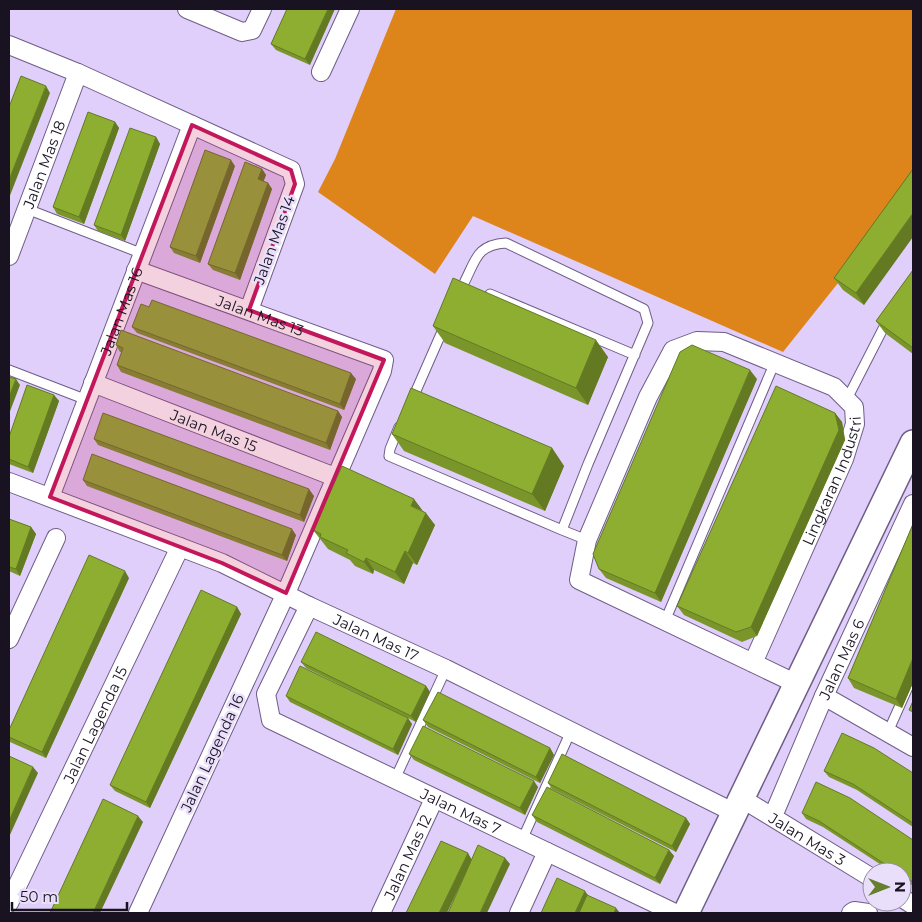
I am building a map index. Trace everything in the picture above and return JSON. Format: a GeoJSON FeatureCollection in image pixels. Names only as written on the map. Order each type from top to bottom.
{"type":"FeatureCollection","features":[{"type":"Feature","properties":{"kind":"street"},"geometry":{"type":"LineString","coordinates":[[187,9],[242,32],[252,30],[262,9]]}},
{"type":"Feature","properties":{"kind":"street"},"geometry":{"type":"LineString","coordinates":[[321,72],[350,9]]}},
{"type":"Feature","properties":{"kind":"street"},"geometry":{"type":"LineString","coordinates":[[9,45],[78,73],[192,125]]}},
{"type":"Feature","properties":{"kind":"street","name":"Jalan Mas 18"},"geometry":{"type":"LineString","coordinates":[[11,246],[27,209],[78,73]]}},
{"type":"Feature","properties":{"kind":"street","name":"Jalan Mas 14"},"geometry":{"type":"LineString","coordinates":[[192,125],[290,170],[295,184],[249,310]]}},
{"type":"Feature","properties":{"kind":"street","name":"Jalan Mas 16"},"geometry":{"type":"LineString","coordinates":[[50,498],[192,125]]}},
{"type":"Feature","properties":{"kind":"street","name":"Jalan Mas 13"},"geometry":{"type":"LineString","coordinates":[[140,262],[249,310],[384,360]]}},
{"type":"Feature","properties":{"kind":"street","name":"Lingkaran Industri"},"geometry":{"type":"LineString","coordinates":[[665,621],[580,580],[587,540],[648,397],[673,350],[697,340],[724,342],[834,387],[848,398],[854,407],[855,424],[844,459],[753,663]]}},
{"type":"Feature","properties":{"kind":"street","name":"Jalan Lagenda 16"},"geometry":{"type":"LineString","coordinates":[[138,913],[286,593],[382,371],[384,360]]}},
{"type":"Feature","properties":{"kind":"street","name":"Jalan Mas 15"},"geometry":{"type":"LineString","coordinates":[[93,383],[336,477]]}},
{"type":"Feature","properties":{"kind":"street"},"geometry":{"type":"LineString","coordinates":[[686,913],[913,443]]}},
{"type":"Feature","properties":{"kind":"street","name":"Jalan Mas 17"},"geometry":{"type":"LineString","coordinates":[[9,482],[222,563],[309,606],[446,669],[571,731],[738,806]]}},
{"type":"Feature","properties":{"kind":"street","name":"Jalan Mas 6"},"geometry":{"type":"LineString","coordinates":[[773,816],[824,696],[913,504]]}},
{"type":"Feature","properties":{"kind":"street"},"geometry":{"type":"LineString","coordinates":[[868,537],[892,551]]}},
{"type":"Feature","properties":{"kind":"street"},"geometry":{"type":"LineString","coordinates":[[9,639],[15,608],[56,538]]}},
{"type":"Feature","properties":{"kind":"street","name":"Jalan Lagenda 15"},"geometry":{"type":"LineString","coordinates":[[9,903],[180,547]]}},
{"type":"Feature","properties":{"kind":"street","name":"Jalan Mas 7"},"geometry":{"type":"LineString","coordinates":[[309,606],[266,694],[271,720],[395,779],[434,800],[547,852],[657,909],[675,913]]}},
{"type":"Feature","properties":{"kind":"street"},"geometry":{"type":"LineString","coordinates":[[665,621],[797,684]]}},
{"type":"Feature","properties":{"kind":"street"},"geometry":{"type":"LineString","coordinates":[[824,696],[913,747]]}},
{"type":"Feature","properties":{"kind":"street","name":"Jalan Mas 12"},"geometry":{"type":"LineString","coordinates":[[381,913],[434,800]]}},
{"type":"Feature","properties":{"kind":"street","name":"Jalan Mas 3"},"geometry":{"type":"LineString","coordinates":[[738,806],[773,816],[862,872]]}},
{"type":"Feature","properties":{"kind":"street"},"geometry":{"type":"LineString","coordinates":[[519,913],[547,852]]}},
{"type":"Feature","properties":{"kind":"street"},"geometry":{"type":"LineString","coordinates":[[851,913],[854,911],[868,913]]}},
{"type":"Feature","properties":{"kind":"lane"},"geometry":{"type":"LineString","coordinates":[[27,209],[140,262]]}},
{"type":"Feature","properties":{"kind":"lane"},"geometry":{"type":"LineString","coordinates":[[466,288],[480,251],[490,244],[506,243],[644,309],[648,322],[562,530]]}},
{"type":"Feature","properties":{"kind":"lane"},"geometry":{"type":"LineString","coordinates":[[482,291],[635,355]]}},
{"type":"Feature","properties":{"kind":"lane"},"geometry":{"type":"LineString","coordinates":[[848,398],[895,307]]}},
{"type":"Feature","properties":{"kind":"lane"},"geometry":{"type":"LineString","coordinates":[[448,318],[390,449],[389,456],[587,540]]}},
{"type":"Feature","properties":{"kind":"lane"},"geometry":{"type":"LineString","coordinates":[[665,621],[776,362]]}},
{"type":"Feature","properties":{"kind":"lane"},"geometry":{"type":"LineString","coordinates":[[9,370],[87,400]]}},
{"type":"Feature","properties":{"kind":"lane"},"geometry":{"type":"LineString","coordinates":[[395,779],[446,669]]}},
{"type":"Feature","properties":{"kind":"lane"},"geometry":{"type":"LineString","coordinates":[[888,732],[913,676]]}},
{"type":"Feature","properties":{"kind":"lane"},"geometry":{"type":"LineString","coordinates":[[522,840],[571,731]]}},
{"type":"Feature","properties":{"kind":"highlighted area"},"geometry":{"type":"Polygon","coordinates":[[[192,125],[291,170],[295,184],[249,310],[384,360],[286,593],[222,563],[50,497],[192,125]]]}},
{"type":"Feature","properties":{"kind":"shaded area"},"geometry":{"type":"Polygon","coordinates":[[[396,9],[913,9],[913,189],[783,352],[473,216],[435,274],[318,192],[335,159],[396,9]]]}},
{"type":"Feature","properties":{"kind":"building"},"geometry":{"type":"Polygon","coordinates":[[[287,9],[328,9],[305,59],[271,44],[287,9]]]}},
{"type":"Feature","properties":{"kind":"building"},"geometry":{"type":"Polygon","coordinates":[[[21,76],[46,86],[9,180],[9,107],[21,76]]]}},
{"type":"Feature","properties":{"kind":"building"},"geometry":{"type":"Polygon","coordinates":[[[88,112],[115,122],[79,217],[53,207],[88,112]]]}},
{"type":"Feature","properties":{"kind":"building"},"geometry":{"type":"Polygon","coordinates":[[[130,128],[156,137],[121,235],[94,225],[130,128]]]}},
{"type":"Feature","properties":{"kind":"building"},"geometry":{"type":"Polygon","coordinates":[[[205,150],[231,160],[196,256],[170,247],[205,150]]]}},
{"type":"Feature","properties":{"kind":"building"},"geometry":{"type":"Polygon","coordinates":[[[245,162],[262,169],[258,179],[268,183],[235,273],[208,264],[245,162]]]}},
{"type":"Feature","properties":{"kind":"building"},"geometry":{"type":"Polygon","coordinates":[[[913,169],[913,213],[856,293],[834,278],[913,169]]]}},
{"type":"Feature","properties":{"kind":"building"},"geometry":{"type":"Polygon","coordinates":[[[913,270],[913,348],[876,321],[913,270]]]}},
{"type":"Feature","properties":{"kind":"building"},"geometry":{"type":"Polygon","coordinates":[[[453,278],[596,340],[576,388],[433,326],[453,278]]]}},
{"type":"Feature","properties":{"kind":"building"},"geometry":{"type":"Polygon","coordinates":[[[152,300],[351,373],[340,404],[132,327],[141,304],[149,307],[152,300]]]}},
{"type":"Feature","properties":{"kind":"building"},"geometry":{"type":"Polygon","coordinates":[[[121,330],[338,411],[326,443],[117,365],[123,348],[116,345],[121,330]]]}},
{"type":"Feature","properties":{"kind":"building"},"geometry":{"type":"Polygon","coordinates":[[[692,345],[750,370],[655,593],[599,569],[593,554],[680,352],[692,345]]]}},
{"type":"Feature","properties":{"kind":"building"},"geometry":{"type":"Polygon","coordinates":[[[9,377],[16,379],[9,397],[9,377]]]}},
{"type":"Feature","properties":{"kind":"building"},"geometry":{"type":"Polygon","coordinates":[[[27,385],[54,395],[28,467],[9,459],[9,437],[27,385]]]}},
{"type":"Feature","properties":{"kind":"building"},"geometry":{"type":"Polygon","coordinates":[[[776,386],[835,413],[839,430],[751,627],[736,632],[677,606],[776,386]]]}},
{"type":"Feature","properties":{"kind":"building"},"geometry":{"type":"Polygon","coordinates":[[[411,388],[552,448],[532,494],[392,434],[411,388]]]}},
{"type":"Feature","properties":{"kind":"building"},"geometry":{"type":"Polygon","coordinates":[[[103,413],[309,489],[300,515],[94,439],[103,413]]]}},
{"type":"Feature","properties":{"kind":"building"},"geometry":{"type":"Polygon","coordinates":[[[92,454],[292,529],[282,555],[83,480],[92,454]]]}},
{"type":"Feature","properties":{"kind":"building"},"geometry":{"type":"Polygon","coordinates":[[[342,466],[414,499],[411,506],[426,513],[408,553],[405,551],[395,572],[366,558],[364,562],[346,553],[348,550],[320,537],[321,534],[313,530],[342,466]]]}},
{"type":"Feature","properties":{"kind":"building"},"geometry":{"type":"Polygon","coordinates":[[[9,519],[31,527],[16,569],[9,567],[9,519]]]}},
{"type":"Feature","properties":{"kind":"building"},"geometry":{"type":"Polygon","coordinates":[[[913,524],[913,658],[896,699],[848,678],[913,524]]]}},
{"type":"Feature","properties":{"kind":"building"},"geometry":{"type":"Polygon","coordinates":[[[89,555],[125,571],[42,752],[9,737],[9,730],[89,555]]]}},
{"type":"Feature","properties":{"kind":"building"},"geometry":{"type":"Polygon","coordinates":[[[201,590],[237,607],[146,802],[110,785],[201,590]]]}},
{"type":"Feature","properties":{"kind":"building"},"geometry":{"type":"Polygon","coordinates":[[[316,632],[426,686],[411,716],[301,662],[316,632]]]}},
{"type":"Feature","properties":{"kind":"building"},"geometry":{"type":"Polygon","coordinates":[[[300,666],[408,718],[393,749],[286,696],[300,666]]]}},
{"type":"Feature","properties":{"kind":"building"},"geometry":{"type":"Polygon","coordinates":[[[438,692],[550,748],[536,777],[423,720],[438,692]]]}},
{"type":"Feature","properties":{"kind":"building"},"geometry":{"type":"Polygon","coordinates":[[[913,701],[913,712],[909,710],[913,701]]]}},
{"type":"Feature","properties":{"kind":"building"},"geometry":{"type":"Polygon","coordinates":[[[423,726],[534,781],[520,808],[409,754],[423,726]]]}},
{"type":"Feature","properties":{"kind":"building"},"geometry":{"type":"Polygon","coordinates":[[[842,733],[874,748],[913,773],[913,823],[853,784],[824,771],[842,733]]]}},
{"type":"Feature","properties":{"kind":"building"},"geometry":{"type":"Polygon","coordinates":[[[562,754],[686,818],[672,846],[548,783],[562,754]]]}},
{"type":"Feature","properties":{"kind":"building"},"geometry":{"type":"Polygon","coordinates":[[[9,756],[33,767],[9,821],[9,756]]]}},
{"type":"Feature","properties":{"kind":"building"},"geometry":{"type":"Polygon","coordinates":[[[816,782],[850,798],[913,840],[913,882],[912,862],[882,862],[819,821],[802,813],[816,782]]]}},
{"type":"Feature","properties":{"kind":"building"},"geometry":{"type":"Polygon","coordinates":[[[547,787],[669,850],[655,878],[532,815],[547,787]]]}},
{"type":"Feature","properties":{"kind":"building"},"geometry":{"type":"Polygon","coordinates":[[[103,799],[138,816],[93,913],[50,913],[103,799]]]}},
{"type":"Feature","properties":{"kind":"building"},"geometry":{"type":"Polygon","coordinates":[[[441,841],[468,853],[439,913],[406,913],[441,841]]]}},
{"type":"Feature","properties":{"kind":"building"},"geometry":{"type":"Polygon","coordinates":[[[478,845],[505,858],[480,913],[448,913],[478,845]]]}},
{"type":"Feature","properties":{"kind":"building"},"geometry":{"type":"Polygon","coordinates":[[[557,878],[585,891],[575,913],[541,913],[557,878]]]}},
{"type":"Feature","properties":{"kind":"building"},"geometry":{"type":"Polygon","coordinates":[[[587,895],[616,908],[614,913],[579,913],[587,895]]]}}]}
